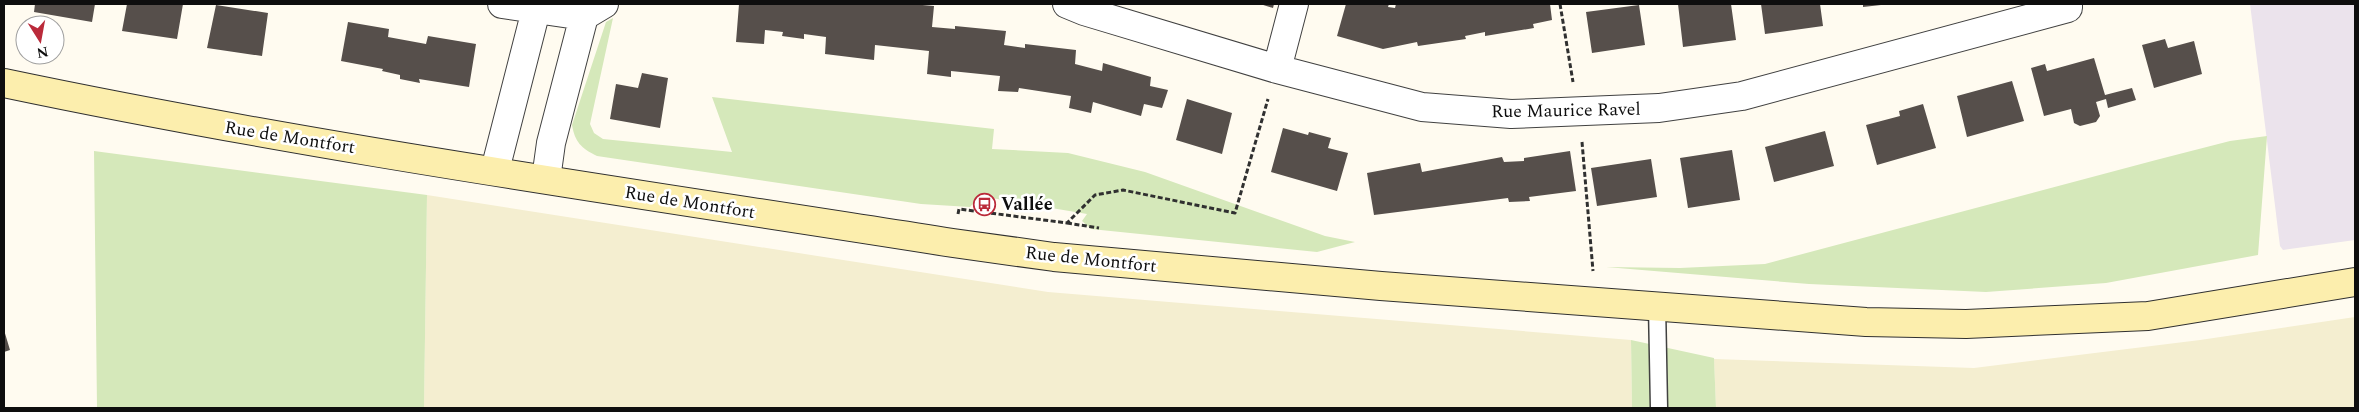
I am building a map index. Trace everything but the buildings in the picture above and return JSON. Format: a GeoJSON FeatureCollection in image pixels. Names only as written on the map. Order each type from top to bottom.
{"type":"FeatureCollection","features":[{"type":"Feature","properties":{"kind":"main road","name":"Rue de Montfort"},"geometry":{"type":"LineString","coordinates":[[4,83],[168,117],[953,244],[1064,258],[1381,286],[1866,322],[1966,324],[2148,316],[2355,282]]}},
{"type":"Feature","properties":{"kind":"street"},"geometry":{"type":"LineString","coordinates":[[502,4],[536,10],[594,10],[551,143],[546,179]]}},
{"type":"Feature","properties":{"kind":"street","name":"Rue Maurice Ravel"},"geometry":{"type":"LineString","coordinates":[[1067,4],[1084,12],[1277,69],[1422,108],[1511,114],[1659,108],[1742,96],[2068,6]]}},
{"type":"Feature","properties":{"kind":"street"},"geometry":{"type":"LineString","coordinates":[[1277,69],[1294,4]]}},
{"type":"Feature","properties":{"kind":"street"},"geometry":{"type":"LineString","coordinates":[[495,170],[536,10]]}},
{"type":"Feature","properties":{"kind":"lane"},"geometry":{"type":"LineString","coordinates":[[1657,305],[1659,408]]}},
{"type":"Feature","properties":{"kind":"path"},"geometry":{"type":"LineString","coordinates":[[1560,4],[1579,112],[1592,260]]}},
{"type":"Feature","properties":{"kind":"path"},"geometry":{"type":"LineString","coordinates":[[1067,223],[1095,195],[1123,190],[1235,214],[1277,69]]}},
{"type":"Feature","properties":{"kind":"path"},"geometry":{"type":"LineString","coordinates":[[953,244],[959,209],[1106,229]]}},
{"type":"Feature","properties":{"kind":"shaded area"},"geometry":{"type":"Polygon","coordinates":[[[2250,4],[2355,4],[2355,240],[2283,250],[2280,246],[2250,4]]]}},
{"type":"Feature","properties":{"kind":"shaded area"},"geometry":{"type":"Polygon","coordinates":[[[427,195],[1048,292],[1631,340],[1632,408],[424,408],[427,195]]]}},
{"type":"Feature","properties":{"kind":"shaded area"},"geometry":{"type":"Polygon","coordinates":[[[2355,317],[2355,408],[1716,408],[1714,359],[1974,368],[2200,340],[2355,317]]]}},
{"type":"Feature","properties":{"kind":"green space"},"geometry":{"type":"Polygon","coordinates":[[[613,18],[590,124],[594,133],[603,139],[732,152],[712,97],[994,129],[992,149],[1068,153],[1145,172],[1325,236],[1355,242],[1317,252],[1091,229],[1082,221],[1087,214],[980,196],[970,207],[921,204],[597,156],[580,144],[575,136],[572,125],[606,22],[613,18]]]}},
{"type":"Feature","properties":{"kind":"green space"},"geometry":{"type":"Polygon","coordinates":[[[2267,136],[2258,255],[2106,283],[1986,292],[1809,284],[1606,267],[1680,268],[1765,264],[2230,141],[2267,136]]]}},
{"type":"Feature","properties":{"kind":"green space"},"geometry":{"type":"Polygon","coordinates":[[[94,151],[427,195],[424,408],[84,408],[97,407],[94,151]]]}},
{"type":"Feature","properties":{"kind":"green space"},"geometry":{"type":"Polygon","coordinates":[[[1631,340],[1714,358],[1716,408],[1632,408],[1631,340]]]}},
{"type":"Feature","properties":{"kind":"place","name":"Vallée"},"geometry":{"type":"Point","coordinates":[985,204]}}]}
